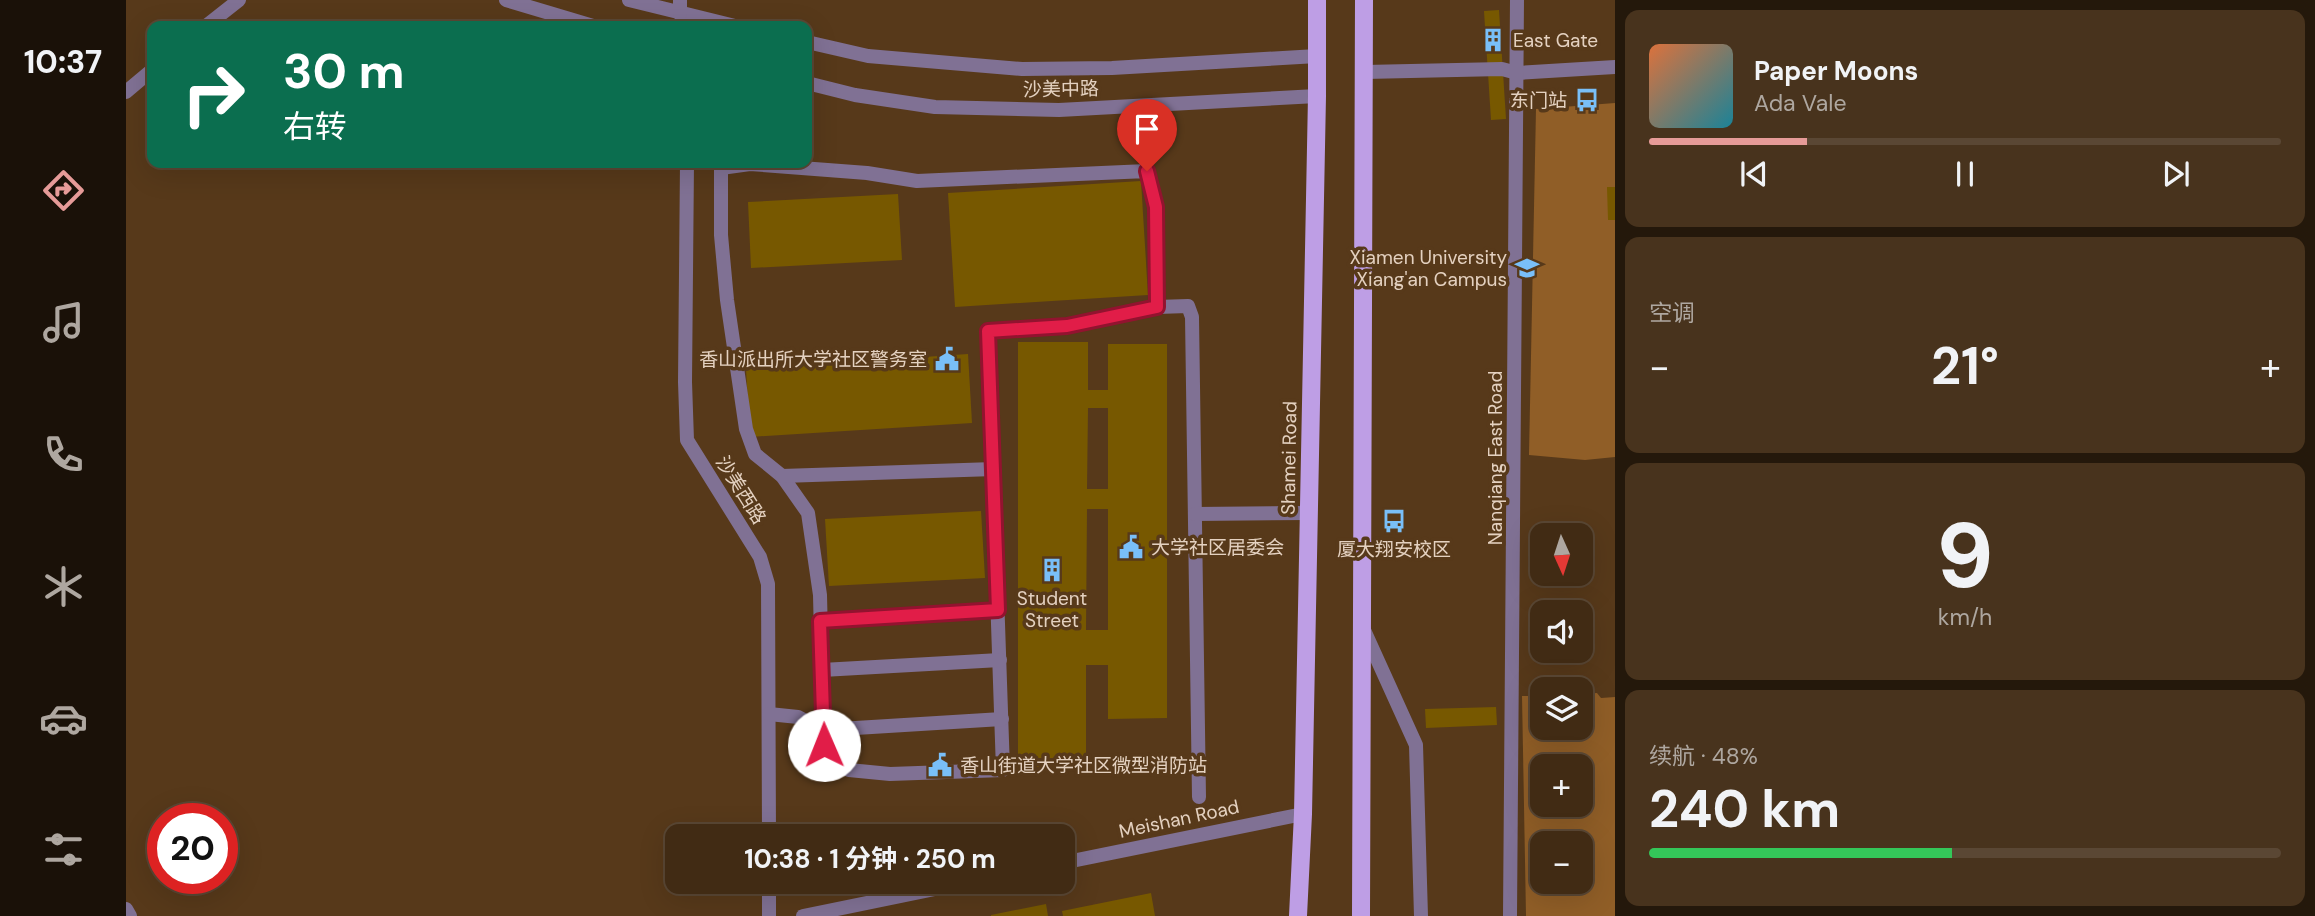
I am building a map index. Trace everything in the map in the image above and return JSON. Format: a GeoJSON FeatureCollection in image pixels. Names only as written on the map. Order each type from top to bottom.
{"type":"FeatureCollection","features":[{"type":"Feature","properties":{"kind":"main road","name":"Shamei Road"},"geometry":{"type":"LineString","coordinates":[[1298,916],[1303,814],[1317,0]]}},
{"type":"Feature","properties":{"kind":"main road"},"geometry":{"type":"LineString","coordinates":[[1361,916],[1364,0]]}},
{"type":"Feature","properties":{"kind":"street"},"geometry":{"type":"LineString","coordinates":[[212,21],[239,0]]}},
{"type":"Feature","properties":{"kind":"street"},"geometry":{"type":"LineString","coordinates":[[506,0],[576,21]]}},
{"type":"Feature","properties":{"kind":"street"},"geometry":{"type":"LineString","coordinates":[[629,0],[714,21]]}},
{"type":"Feature","properties":{"kind":"street","name":"Nanqiang East Road"},"geometry":{"type":"LineString","coordinates":[[1510,916],[1517,0]]}},
{"type":"Feature","properties":{"kind":"street","name":"沙美中路"},"geometry":{"type":"LineString","coordinates":[[812,43],[868,56],[1022,69],[1112,68],[1317,56]]}},
{"type":"Feature","properties":{"kind":"street"},"geometry":{"type":"LineString","coordinates":[[1364,72],[1502,69],[1517,73],[1615,68]]}},
{"type":"Feature","properties":{"kind":"street"},"geometry":{"type":"LineString","coordinates":[[126,92],[147,74]]}},
{"type":"Feature","properties":{"kind":"street","name":"沙美中路"},"geometry":{"type":"LineString","coordinates":[[812,84],[855,95],[935,107],[1059,110],[1317,96]]}},
{"type":"Feature","properties":{"kind":"street","name":"沙美西路"},"geometry":{"type":"LineString","coordinates":[[687,168],[687,440],[760,558],[768,584],[769,824]]}},
{"type":"Feature","properties":{"kind":"street"},"geometry":{"type":"LineString","coordinates":[[721,168],[721,234],[727,300],[746,429],[755,454],[782,477],[808,513],[820,596],[824,760],[849,770],[890,774],[1003,770],[988,331],[1067,326],[1157,307],[1188,306],[1192,317],[1199,797]]}},
{"type":"Feature","properties":{"kind":"street"},"geometry":{"type":"LineString","coordinates":[[802,168],[867,173],[917,181],[1147,171],[1156,207],[1157,307]]}},
{"type":"Feature","properties":{"kind":"street"},"geometry":{"type":"LineString","coordinates":[[782,477],[994,469]]}},
{"type":"Feature","properties":{"kind":"street"},"geometry":{"type":"LineString","coordinates":[[1195,514],[1309,513]]}},
{"type":"Feature","properties":{"kind":"street"},"geometry":{"type":"LineString","coordinates":[[820,621],[998,610]]}},
{"type":"Feature","properties":{"kind":"street"},"geometry":{"type":"LineString","coordinates":[[1362,624],[1416,745],[1421,916]]}},
{"type":"Feature","properties":{"kind":"street"},"geometry":{"type":"LineString","coordinates":[[822,670],[1000,660]]}},
{"type":"Feature","properties":{"kind":"street"},"geometry":{"type":"LineString","coordinates":[[769,714],[798,717],[823,730],[1002,719]]}},
{"type":"Feature","properties":{"kind":"street","name":"Meishan Road"},"geometry":{"type":"LineString","coordinates":[[1075,860],[1303,814]]}},
{"type":"Feature","properties":{"kind":"street"},"geometry":{"type":"LineString","coordinates":[[769,894],[769,916]]}},
{"type":"Feature","properties":{"kind":"street"},"geometry":{"type":"LineString","coordinates":[[803,916],[910,894]]}},
{"type":"Feature","properties":{"kind":"street"},"geometry":{"type":"LineString","coordinates":[[126,909],[130,916]]}},
{"type":"Feature","properties":{"kind":"shaded area"},"geometry":{"type":"Polygon","coordinates":[[[1615,103],[1615,457],[1585,460],[1529,455],[1536,109],[1615,103]]]}},
{"type":"Feature","properties":{"kind":"shaded area"},"geometry":{"type":"Polygon","coordinates":[[[1593,693],[1597,693],[1601,698],[1615,697],[1615,916],[1526,916],[1522,696],[1530,696],[1530,740],[1593,740],[1593,693]]]}},
{"type":"Feature","properties":{"kind":"building","name":"East Gate"},"geometry":{"type":"Polygon","coordinates":[[[1499,10],[1506,119],[1491,120],[1484,11],[1499,10]]]}},
{"type":"Feature","properties":{"kind":"building"},"geometry":{"type":"Polygon","coordinates":[[[1141,181],[1148,295],[955,307],[948,193],[1141,181]]]}},
{"type":"Feature","properties":{"kind":"building"},"geometry":{"type":"Polygon","coordinates":[[[1607,187],[1615,187],[1615,220],[1608,220],[1607,187]]]}},
{"type":"Feature","properties":{"kind":"building"},"geometry":{"type":"Polygon","coordinates":[[[898,194],[902,260],[751,268],[748,202],[898,194]]]}},
{"type":"Feature","properties":{"kind":"building","name":"Student Street"},"geometry":{"type":"Polygon","coordinates":[[[1018,342],[1088,342],[1088,390],[1108,390],[1108,344],[1167,344],[1167,718],[1108,719],[1108,665],[1086,665],[1086,767],[1018,767],[1018,342]],[[1088,408],[1087,489],[1108,489],[1108,408],[1088,408]],[[1087,509],[1086,630],[1108,630],[1108,509],[1087,509]]]}},
{"type":"Feature","properties":{"kind":"building"},"geometry":{"type":"Polygon","coordinates":[[[968,354],[972,423],[750,437],[746,369],[968,354]]]}},
{"type":"Feature","properties":{"kind":"building"},"geometry":{"type":"Polygon","coordinates":[[[981,511],[985,578],[829,586],[825,519],[981,511]]]}},
{"type":"Feature","properties":{"kind":"building"},"geometry":{"type":"Polygon","coordinates":[[[1496,707],[1497,725],[1426,728],[1425,709],[1496,707]]]}},
{"type":"Feature","properties":{"kind":"building"},"geometry":{"type":"Polygon","coordinates":[[[1151,893],[1155,916],[1063,916],[1062,911],[1151,893]]]}},
{"type":"Feature","properties":{"kind":"building"},"geometry":{"type":"Polygon","coordinates":[[[1046,904],[1048,916],[991,916],[991,915],[1046,904]]]}},
{"type":"Feature","properties":{"kind":"place","name":"East Gate"},"geometry":{"type":"Point","coordinates":[1493,40]}},
{"type":"Feature","properties":{"kind":"place","name":"东门站"},"geometry":{"type":"Point","coordinates":[1587,100]}},
{"type":"Feature","properties":{"kind":"place","name":"Xiamen University Xiang'an Campus"},"geometry":{"type":"Point","coordinates":[1527,268]}},
{"type":"Feature","properties":{"kind":"place","name":"香山派出所大学社区警务室"},"geometry":{"type":"Point","coordinates":[947,359]}},
{"type":"Feature","properties":{"kind":"place","name":"厦大翔安校区"},"geometry":{"type":"Point","coordinates":[1394,521]}},
{"type":"Feature","properties":{"kind":"place","name":"大学社区居委会"},"geometry":{"type":"Point","coordinates":[1131,547]}},
{"type":"Feature","properties":{"kind":"place","name":"Student Street"},"geometry":{"type":"Point","coordinates":[1052,570]}},
{"type":"Feature","properties":{"kind":"place","name":"香山街道大学社区微型消防站"},"geometry":{"type":"Point","coordinates":[940,765]}},
{"type":"Feature","properties":{"kind":"route"},"geometry":{"type":"LineString","coordinates":[[824,745],[820,621],[998,610],[988,331],[1067,326],[1157,307],[1156,207],[1147,171]]}}]}
